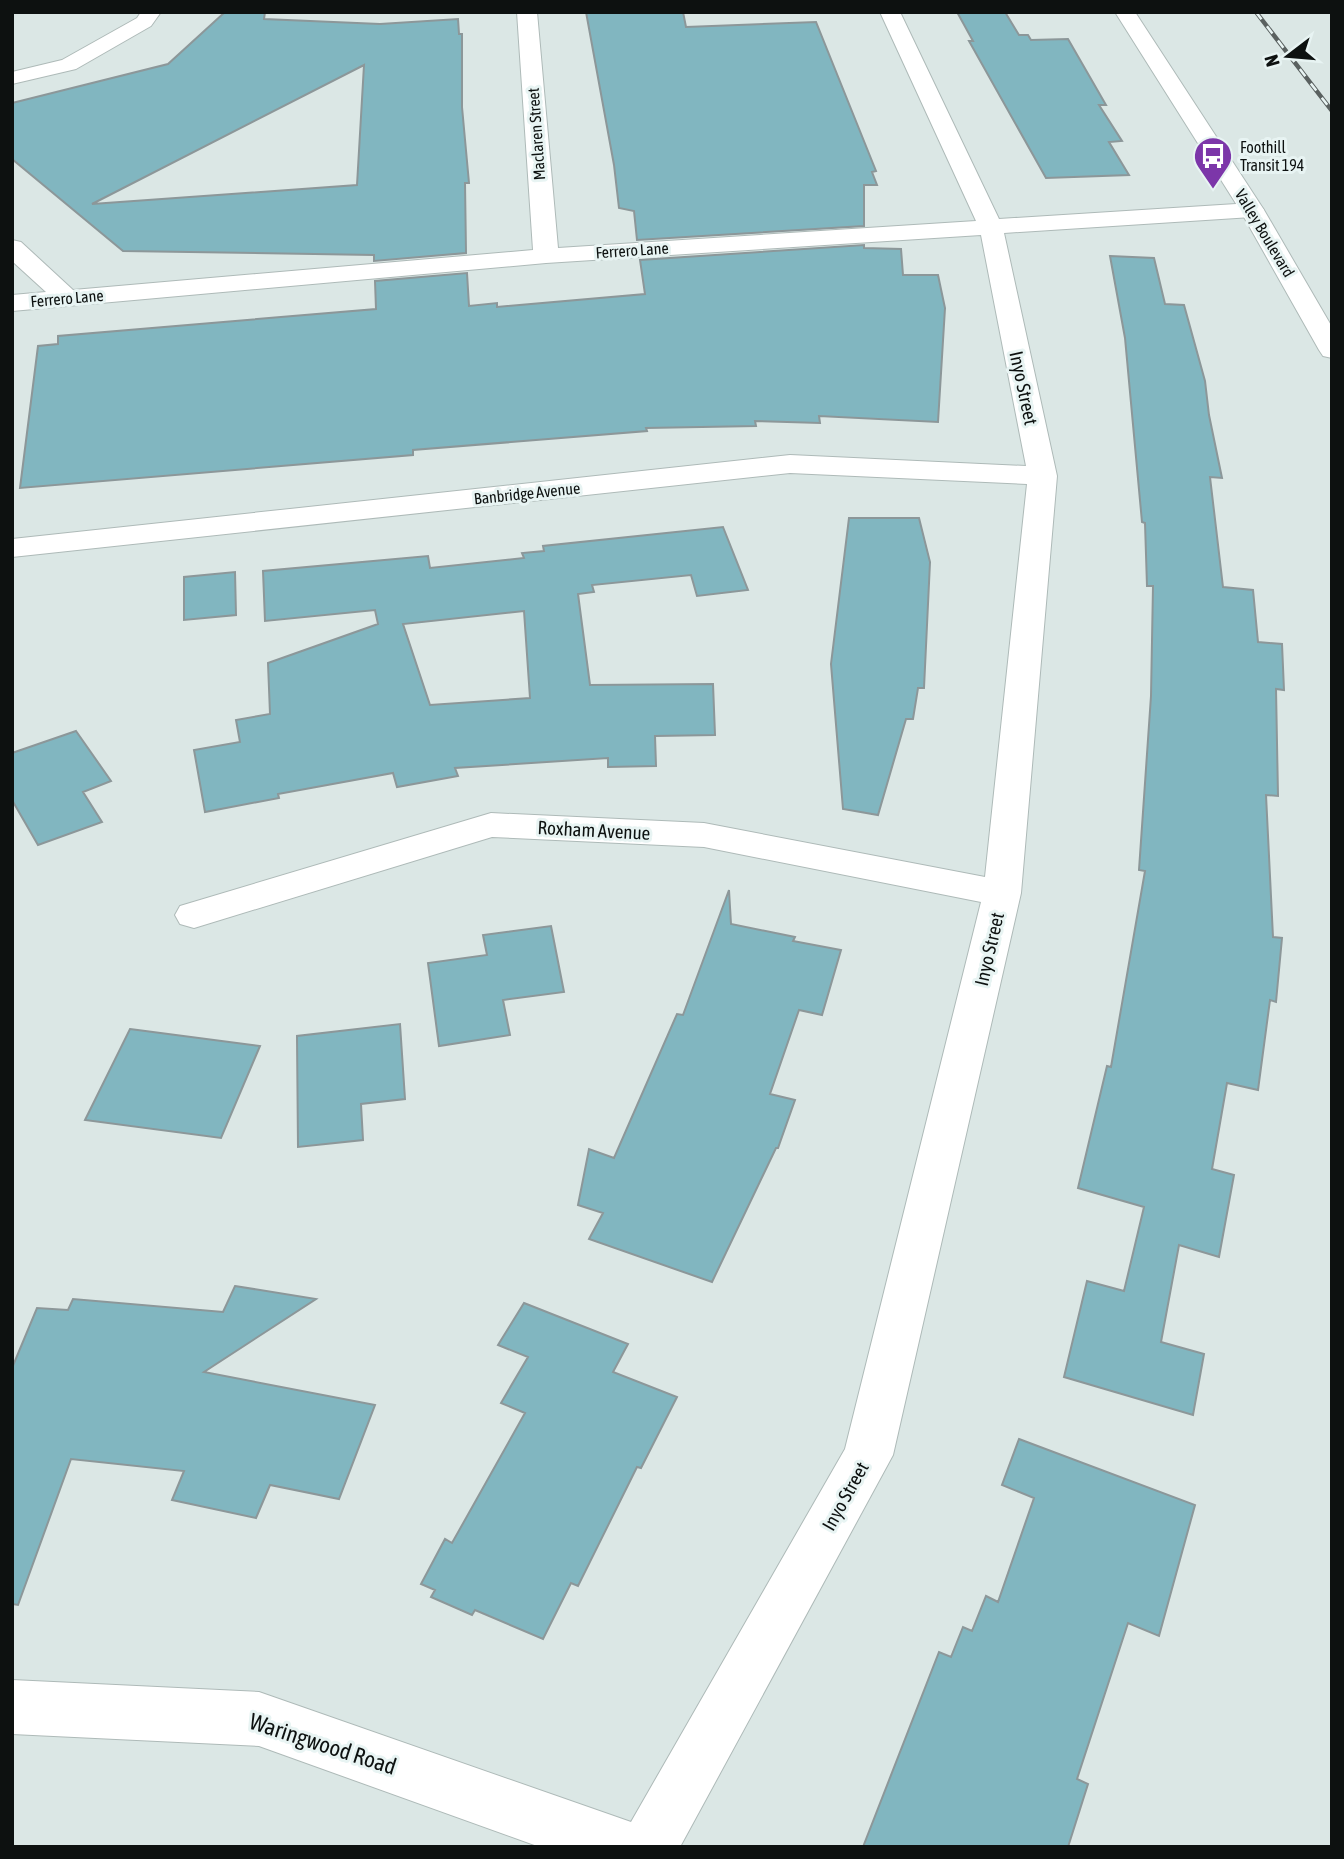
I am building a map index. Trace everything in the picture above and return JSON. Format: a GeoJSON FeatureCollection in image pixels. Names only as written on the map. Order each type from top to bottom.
{"type":"FeatureCollection","features":[{"type":"Feature","properties":{"kind":"street"},"geometry":{"type":"LineString","coordinates":[[12,78],[69,65],[144,22],[151,12]]}},
{"type":"Feature","properties":{"kind":"street","name":"Maclaren Street"},"geometry":{"type":"LineString","coordinates":[[527,12],[545,256]]}},
{"type":"Feature","properties":{"kind":"street","name":"Inyo Street"},"geometry":{"type":"LineString","coordinates":[[649,1847],[868,1455],[1002,894],[1042,476],[991,227],[890,12]]}},
{"type":"Feature","properties":{"kind":"street","name":"Valley Boulevard"},"geometry":{"type":"LineString","coordinates":[[1125,12],[1252,209],[1332,350]]}},
{"type":"Feature","properties":{"kind":"street","name":"Ferrero Lane"},"geometry":{"type":"LineString","coordinates":[[12,303],[545,256],[1252,209]]}},
{"type":"Feature","properties":{"kind":"street"},"geometry":{"type":"LineString","coordinates":[[12,247],[67,298]]}},
{"type":"Feature","properties":{"kind":"street","name":"Banbridge Avenue"},"geometry":{"type":"LineString","coordinates":[[12,548],[790,464],[1042,476]]}},
{"type":"Feature","properties":{"kind":"street","name":"Roxham Avenue"},"geometry":{"type":"LineString","coordinates":[[194,915],[491,825],[704,835],[1002,894]]}},
{"type":"Feature","properties":{"kind":"street","name":"Waringwood Road"},"geometry":{"type":"LineString","coordinates":[[12,1707],[259,1719],[621,1847]]}},
{"type":"Feature","properties":{"kind":"building"},"geometry":{"type":"Polygon","coordinates":[[[225,12],[265,12],[264,19],[380,24],[458,19],[459,34],[462,34],[462,107],[469,183],[465,183],[466,253],[374,261],[374,255],[123,251],[12,159],[12,103],[168,64],[225,12]],[[364,65],[92,204],[357,185],[364,65]]]}},
{"type":"Feature","properties":{"kind":"building"},"geometry":{"type":"Polygon","coordinates":[[[586,12],[683,12],[686,27],[816,22],[876,171],[872,172],[877,185],[864,185],[864,226],[637,240],[634,211],[619,208],[614,165],[586,12]]]}},
{"type":"Feature","properties":{"kind":"building"},"geometry":{"type":"Polygon","coordinates":[[[957,12],[1005,12],[1019,35],[1028,35],[1031,40],[1068,39],[1106,105],[1099,105],[1122,141],[1109,142],[1129,175],[1046,178],[969,41],[973,41],[957,12]]]}},
{"type":"Feature","properties":{"kind":"building"},"geometry":{"type":"Polygon","coordinates":[[[864,245],[864,248],[901,249],[903,275],[938,275],[945,308],[938,422],[819,416],[820,423],[755,421],[756,426],[646,428],[647,431],[413,450],[413,455],[20,488],[38,346],[58,344],[58,336],[376,309],[375,281],[467,273],[469,306],[497,303],[497,307],[645,294],[640,260],[864,245]]]}},
{"type":"Feature","properties":{"kind":"building"},"geometry":{"type":"Polygon","coordinates":[[[1110,256],[1154,258],[1165,304],[1184,305],[1205,381],[1222,478],[1210,477],[1223,587],[1253,590],[1258,642],[1282,644],[1284,690],[1276,689],[1278,796],[1266,795],[1273,937],[1282,938],[1276,1002],[1270,1000],[1258,1090],[1227,1083],[1212,1169],[1234,1175],[1219,1257],[1179,1245],[1161,1342],[1204,1354],[1193,1415],[1064,1377],[1087,1281],[1124,1291],[1144,1207],[1078,1188],[1107,1066],[1111,1067],[1145,871],[1139,870],[1151,696],[1153,586],[1147,586],[1145,523],[1142,522],[1125,338],[1110,256]]]}},
{"type":"Feature","properties":{"kind":"building"},"geometry":{"type":"Polygon","coordinates":[[[849,518],[919,518],[930,562],[924,688],[918,688],[913,719],[906,719],[878,815],[843,809],[831,664],[849,518]]]}},
{"type":"Feature","properties":{"kind":"building"},"geometry":{"type":"Polygon","coordinates":[[[723,527],[748,590],[697,596],[691,575],[592,585],[594,592],[578,594],[590,685],[713,684],[715,735],[655,736],[656,766],[608,767],[608,758],[455,768],[458,776],[397,787],[393,773],[278,794],[279,798],[205,812],[194,750],[240,742],[236,720],[270,714],[268,663],[378,624],[375,610],[265,621],[263,571],[428,556],[430,568],[524,558],[522,553],[544,551],[543,546],[723,527]],[[524,611],[403,624],[430,705],[530,698],[524,611]]]}},
{"type":"Feature","properties":{"kind":"building"},"geometry":{"type":"Polygon","coordinates":[[[235,572],[236,615],[184,620],[184,577],[235,572]]]}},
{"type":"Feature","properties":{"kind":"building"},"geometry":{"type":"Polygon","coordinates":[[[76,731],[111,781],[83,792],[102,822],[38,845],[12,800],[12,753],[76,731]]]}},
{"type":"Feature","properties":{"kind":"building"},"geometry":{"type":"Polygon","coordinates":[[[729,890],[731,924],[795,937],[793,941],[841,950],[822,1015],[799,1010],[770,1094],[795,1100],[778,1148],[712,1282],[589,1239],[603,1213],[578,1205],[589,1149],[614,1158],[677,1014],[683,1015],[729,890]]]}},
{"type":"Feature","properties":{"kind":"building"},"geometry":{"type":"Polygon","coordinates":[[[551,926],[564,992],[503,1000],[510,1035],[439,1046],[428,963],[487,955],[483,935],[551,926]]]}},
{"type":"Feature","properties":{"kind":"building"},"geometry":{"type":"Polygon","coordinates":[[[400,1024],[405,1099],[361,1104],[363,1140],[298,1147],[297,1036],[400,1024]]]}},
{"type":"Feature","properties":{"kind":"building"},"geometry":{"type":"Polygon","coordinates":[[[130,1029],[260,1046],[221,1138],[85,1120],[130,1029]]]}},
{"type":"Feature","properties":{"kind":"building"},"geometry":{"type":"Polygon","coordinates":[[[235,1286],[316,1299],[204,1372],[375,1405],[339,1499],[270,1485],[256,1518],[172,1500],[184,1471],[71,1459],[18,1605],[12,1604],[12,1368],[37,1308],[68,1310],[73,1299],[223,1312],[235,1286]]]}},
{"type":"Feature","properties":{"kind":"building"},"geometry":{"type":"Polygon","coordinates":[[[524,1303],[628,1344],[613,1372],[677,1397],[641,1468],[637,1467],[578,1586],[571,1583],[543,1639],[475,1610],[472,1615],[431,1597],[435,1590],[421,1584],[445,1539],[452,1543],[525,1413],[501,1403],[528,1357],[498,1345],[524,1303]]]}},
{"type":"Feature","properties":{"kind":"building"},"geometry":{"type":"Polygon","coordinates":[[[1019,1439],[1195,1505],[1159,1636],[1128,1623],[1077,1779],[1088,1784],[1068,1847],[863,1847],[939,1652],[951,1657],[963,1627],[972,1631],[986,1596],[998,1602],[1034,1498],[1002,1485],[1019,1439]]]}},
{"type":"Feature","properties":{"kind":"railway"},"geometry":{"type":"LineString","coordinates":[[1256,12],[1332,111]]}},
{"type":"Feature","properties":{"kind":"place","name":"Foothill Transit 194"},"geometry":{"type":"Point","coordinates":[1213,190]}}]}
